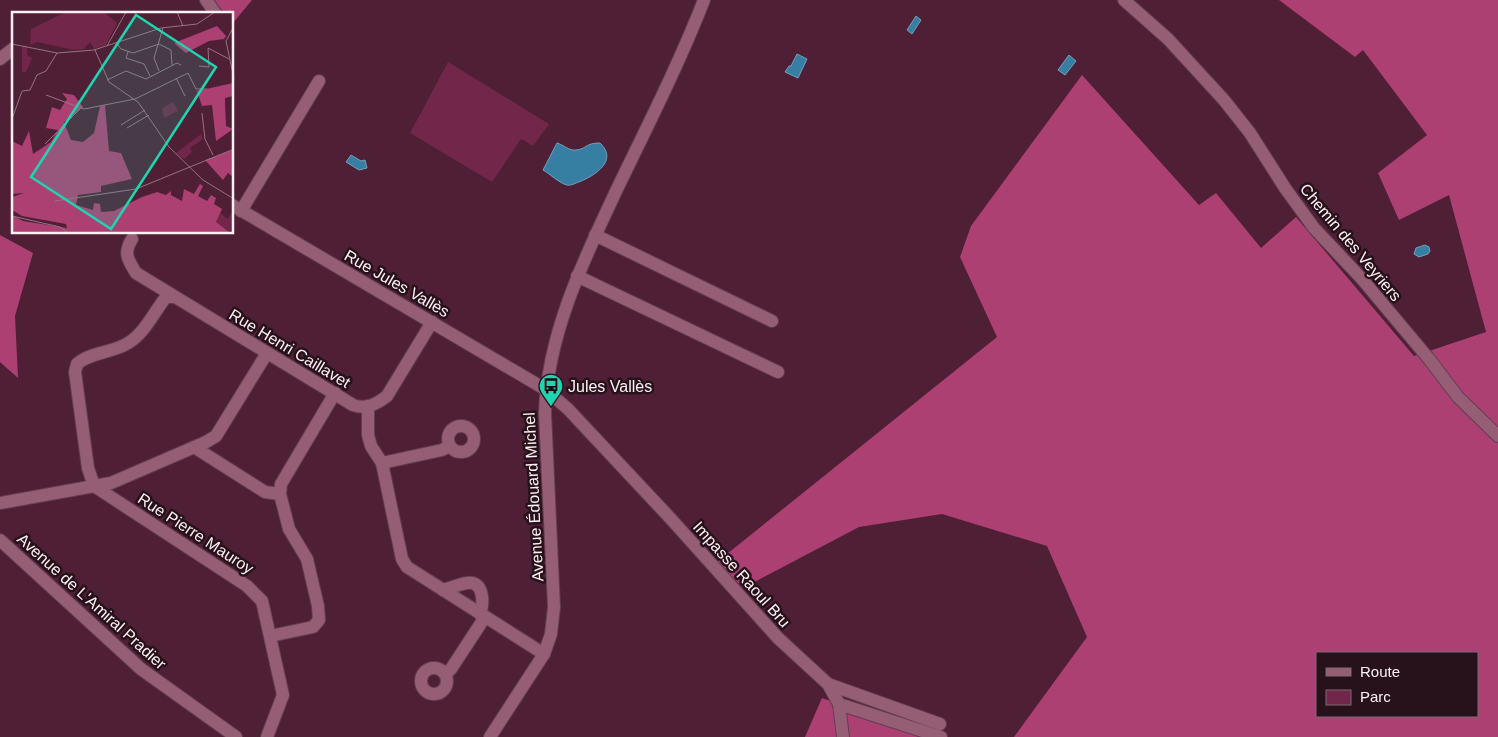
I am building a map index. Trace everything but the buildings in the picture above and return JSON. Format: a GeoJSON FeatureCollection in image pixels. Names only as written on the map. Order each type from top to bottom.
{"type":"FeatureCollection","features":[{"type":"Feature","properties":{"kind":"street"},"geometry":{"type":"LineString","coordinates":[[206,0],[215,12]]}},
{"type":"Feature","properties":{"kind":"street","name":"Avenue Édouard Michel"},"geometry":{"type":"LineString","coordinates":[[490,737],[544,654],[551,634],[554,606],[544,413],[545,389],[566,306],[595,236],[688,41],[704,0]]}},
{"type":"Feature","properties":{"kind":"street","name":"Chemin des Veyriers"},"geometry":{"type":"LineString","coordinates":[[1124,0],[1168,39],[1224,100],[1250,133],[1285,188],[1314,228],[1362,279],[1458,397],[1498,436]]}},
{"type":"Feature","properties":{"kind":"street"},"geometry":{"type":"LineString","coordinates":[[0,59],[12,50]]}},
{"type":"Feature","properties":{"kind":"street"},"geometry":{"type":"LineString","coordinates":[[237,208],[319,81]]}},
{"type":"Feature","properties":{"kind":"street","name":"Rue Jules Vallès"},"geometry":{"type":"LineString","coordinates":[[237,208],[545,389]]}},
{"type":"Feature","properties":{"kind":"street"},"geometry":{"type":"LineString","coordinates":[[595,236],[772,321]]}},
{"type":"Feature","properties":{"kind":"street","name":"Rue Henri Caillavet"},"geometry":{"type":"LineString","coordinates":[[132,239],[127,246],[128,258],[136,273],[353,405],[358,407],[368,406]]}},
{"type":"Feature","properties":{"kind":"street"},"geometry":{"type":"LineString","coordinates":[[577,276],[778,372]]}},
{"type":"Feature","properties":{"kind":"street"},"geometry":{"type":"LineString","coordinates":[[94,486],[88,468],[75,372],[77,364],[91,356],[112,351],[128,343],[140,333],[166,297],[174,296]]}},
{"type":"Feature","properties":{"kind":"street"},"geometry":{"type":"LineString","coordinates":[[432,322],[388,396],[379,403],[368,406],[368,435],[371,446],[382,463],[402,559],[407,567],[544,654]]}},
{"type":"Feature","properties":{"kind":"street"},"geometry":{"type":"LineString","coordinates":[[0,503],[111,483],[216,436],[267,353]]}},
{"type":"Feature","properties":{"kind":"street","name":"Impasse Raoul Bru"},"geometry":{"type":"LineString","coordinates":[[545,389],[581,423],[778,638],[828,684],[839,704]]}},
{"type":"Feature","properties":{"kind":"street"},"geometry":{"type":"LineString","coordinates":[[270,636],[313,627],[319,620],[318,606],[307,559],[289,529],[280,494],[280,484],[335,393]]}},
{"type":"Feature","properties":{"kind":"street"},"geometry":{"type":"LineString","coordinates":[[382,463],[442,450],[450,446]]}},
{"type":"Feature","properties":{"kind":"street"},"geometry":{"type":"LineString","coordinates":[[194,447],[265,492],[280,494]]}},
{"type":"Feature","properties":{"kind":"street","name":"Rue Pierre Mauroy"},"geometry":{"type":"LineString","coordinates":[[94,486],[258,595],[262,601],[283,695],[267,737]]}},
{"type":"Feature","properties":{"kind":"street","name":"Avenue de L'Amiral Pradier"},"geometry":{"type":"LineString","coordinates":[[0,540],[141,670],[236,737]]}},
{"type":"Feature","properties":{"kind":"street"},"geometry":{"type":"LineString","coordinates":[[443,590],[468,582],[473,583],[479,587],[483,605],[483,615],[451,669],[445,674]]}},
{"type":"Feature","properties":{"kind":"street"},"geometry":{"type":"LineString","coordinates":[[828,684],[940,731]]}},
{"type":"Feature","properties":{"kind":"street"},"geometry":{"type":"LineString","coordinates":[[843,737],[839,704],[940,731]]}},
{"type":"Feature","properties":{"kind":"green space"},"geometry":{"type":"Polygon","coordinates":[[[448,62],[549,124],[533,146],[521,139],[492,182],[410,133],[448,62]]]}},
{"type":"Feature","properties":{"kind":"shaded area"},"geometry":{"type":"Polygon","coordinates":[[[214,0],[252,0],[234,22],[234,12],[223,12],[214,0]]]}},
{"type":"Feature","properties":{"kind":"shaded area"},"geometry":{"type":"Polygon","coordinates":[[[1279,0],[1498,0],[1498,737],[1014,737],[1087,637],[1047,546],[942,514],[859,527],[743,588],[717,562],[997,337],[960,257],[971,226],[1082,75],[1199,205],[1216,193],[1261,248],[1296,217],[1414,356],[1486,332],[1449,195],[1399,220],[1378,173],[1427,135],[1363,50],[1355,57],[1279,0]]]}},
{"type":"Feature","properties":{"kind":"shaded area"},"geometry":{"type":"Polygon","coordinates":[[[0,235],[33,253],[15,316],[18,378],[0,362],[0,235]]]}},
{"type":"Feature","properties":{"kind":"shaded area"},"geometry":{"type":"Polygon","coordinates":[[[822,698],[935,737],[805,737],[822,698]]]}},
{"type":"Feature","properties":{"kind":"water"},"geometry":{"type":"Polygon","coordinates":[[[916,16],[921,20],[912,34],[907,30],[916,16]]]}},
{"type":"Feature","properties":{"kind":"water"},"geometry":{"type":"Polygon","coordinates":[[[797,54],[807,59],[798,78],[785,72],[791,66],[797,54]]]}},
{"type":"Feature","properties":{"kind":"water"},"geometry":{"type":"Polygon","coordinates":[[[1069,55],[1076,61],[1065,75],[1058,70],[1069,55]]]}},
{"type":"Feature","properties":{"kind":"water"},"geometry":{"type":"Polygon","coordinates":[[[557,143],[573,150],[600,143],[607,156],[606,162],[591,176],[570,185],[564,184],[543,170],[557,143]]]}},
{"type":"Feature","properties":{"kind":"water"},"geometry":{"type":"Polygon","coordinates":[[[351,155],[361,161],[365,160],[367,168],[359,170],[346,162],[351,155]]]}},
{"type":"Feature","properties":{"kind":"water"},"geometry":{"type":"Polygon","coordinates":[[[1425,245],[1429,247],[1430,251],[1428,254],[1419,257],[1414,254],[1416,248],[1425,245]]]}},
{"type":"Feature","properties":{"kind":"place","name":"Jules Vallès"},"geometry":{"type":"Point","coordinates":[551,407]}}]}
